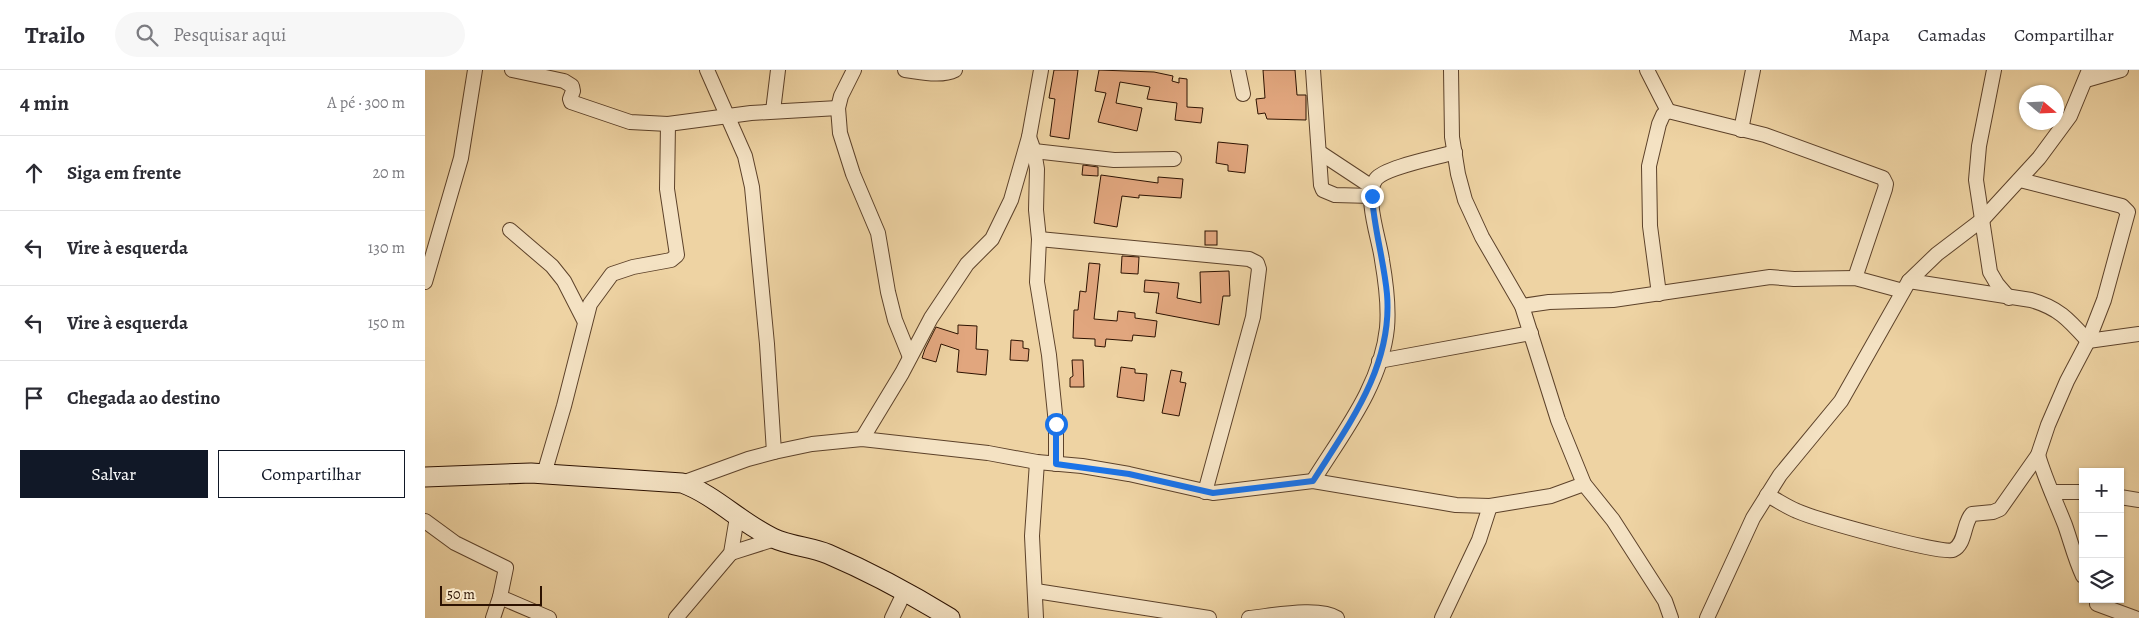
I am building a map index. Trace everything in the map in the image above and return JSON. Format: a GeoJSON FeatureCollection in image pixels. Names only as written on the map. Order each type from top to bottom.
{"type":"FeatureCollection","features":[{"type":"Feature","properties":{"kind":"street"},"geometry":{"type":"LineString","coordinates":[[425,282],[461,158],[475,70]]}},
{"type":"Feature","properties":{"kind":"street"},"geometry":{"type":"LineString","coordinates":[[512,70],[568,82],[573,91],[570,99],[571,102],[630,122],[668,124],[728,115],[838,108]]}},
{"type":"Feature","properties":{"kind":"street"},"geometry":{"type":"LineString","coordinates":[[707,70],[745,156],[752,187],[767,344],[774,452]]}},
{"type":"Feature","properties":{"kind":"street"},"geometry":{"type":"LineString","coordinates":[[773,111],[779,70]]}},
{"type":"Feature","properties":{"kind":"street"},"geometry":{"type":"LineString","coordinates":[[854,70],[841,96],[838,108],[840,133],[853,174],[878,234],[895,320],[910,357]]}},
{"type":"Feature","properties":{"kind":"street"},"geometry":{"type":"LineString","coordinates":[[905,70],[941,74],[955,70]]}},
{"type":"Feature","properties":{"kind":"street"},"geometry":{"type":"LineString","coordinates":[[862,439],[926,326],[967,264],[992,239],[1011,200],[1029,137],[1041,70]]}},
{"type":"Feature","properties":{"kind":"street"},"geometry":{"type":"LineString","coordinates":[[1238,70],[1243,94]]}},
{"type":"Feature","properties":{"kind":"street"},"geometry":{"type":"LineString","coordinates":[[1313,70],[1321,185],[1323,190],[1335,195],[1372,192]]}},
{"type":"Feature","properties":{"kind":"street"},"geometry":{"type":"LineString","coordinates":[[1451,70],[1450,104],[1452,137],[1457,174],[1465,200],[1483,237],[1522,306],[1558,420],[1584,484],[1613,520],[1665,601],[1671,618]]}},
{"type":"Feature","properties":{"kind":"street"},"geometry":{"type":"LineString","coordinates":[[1647,70],[1668,111],[1765,135],[1883,178],[1885,189],[1855,278]]}},
{"type":"Feature","properties":{"kind":"street"},"geometry":{"type":"LineString","coordinates":[[1741,130],[1753,70]]}},
{"type":"Feature","properties":{"kind":"street"},"geometry":{"type":"LineString","coordinates":[[1994,70],[1979,146],[1976,180],[1990,272],[2009,298]]}},
{"type":"Feature","properties":{"kind":"street"},"geometry":{"type":"LineString","coordinates":[[1707,618],[1753,518],[1800,448],[1841,401],[1906,286],[1937,254],[1983,219],[2039,158],[2070,116],[2088,75],[2121,70]]}},
{"type":"Feature","properties":{"kind":"street"},"geometry":{"type":"LineString","coordinates":[[1659,294],[1650,226],[1649,166],[1659,124],[1663,115],[1668,111]]}},
{"type":"Feature","properties":{"kind":"street"},"geometry":{"type":"LineString","coordinates":[[544,474],[564,406],[590,304],[611,274],[633,267],[671,260],[677,255],[667,189],[668,124]]}},
{"type":"Feature","properties":{"kind":"street"},"geometry":{"type":"LineString","coordinates":[[1029,137],[1037,169],[1036,210],[1039,239],[1037,282],[1049,355],[1056,424],[1056,464]]}},
{"type":"Feature","properties":{"kind":"street"},"geometry":{"type":"LineString","coordinates":[[1034,151],[1114,160],[1175,159]]}},
{"type":"Feature","properties":{"kind":"street"},"geometry":{"type":"LineString","coordinates":[[1319,152],[1372,192]]}},
{"type":"Feature","properties":{"kind":"street"},"geometry":{"type":"LineString","coordinates":[[1313,481],[1343,436],[1365,397],[1379,361],[1387,329],[1387,296],[1372,192],[1375,180],[1381,174],[1405,165],[1455,152]]}},
{"type":"Feature","properties":{"kind":"street"},"geometry":{"type":"LineString","coordinates":[[1020,168],[1037,169]]}},
{"type":"Feature","properties":{"kind":"street"},"geometry":{"type":"LineString","coordinates":[[1767,495],[1796,511],[1844,527],[1933,549],[1950,551],[1955,549],[1961,542],[1967,519],[1972,514],[1993,512],[2000,509],[2039,455],[2047,425],[2088,341],[2104,300],[2128,212],[2123,206],[2020,180]]}},
{"type":"Feature","properties":{"kind":"street"},"geometry":{"type":"LineString","coordinates":[[510,230],[552,266],[564,281],[585,322]]}},
{"type":"Feature","properties":{"kind":"street"},"geometry":{"type":"LineString","coordinates":[[1039,239],[1254,260],[1257,263],[1259,269],[1253,317],[1205,492]]}},
{"type":"Feature","properties":{"kind":"street"},"geometry":{"type":"LineString","coordinates":[[1522,306],[1549,302],[1613,300],[1770,278],[1855,278],[1906,286],[2031,300],[2049,305],[2068,319],[2088,341]]}},
{"type":"Feature","properties":{"kind":"street"},"geometry":{"type":"LineString","coordinates":[[1379,361],[1531,333]]}},
{"type":"Feature","properties":{"kind":"street"},"geometry":{"type":"LineString","coordinates":[[2088,341],[2139,334]]}},
{"type":"Feature","properties":{"kind":"street"},"geometry":{"type":"LineString","coordinates":[[682,483],[748,459],[774,452],[812,444],[862,439],[988,453],[1037,462],[1129,474],[1205,492],[1247,491],[1313,481],[1456,505],[1490,506],[1551,496],[1584,484]]}},
{"type":"Feature","properties":{"kind":"street"},"geometry":{"type":"LineString","coordinates":[[2039,455],[2043,472],[2079,565]]}},
{"type":"Feature","properties":{"kind":"street"},"geometry":{"type":"LineString","coordinates":[[1037,462],[1032,536],[1037,618]]}},
{"type":"Feature","properties":{"kind":"street"},"geometry":{"type":"LineString","coordinates":[[425,477],[531,473],[682,483],[699,490],[737,517],[775,539],[827,554],[905,591],[950,618]]}},
{"type":"Feature","properties":{"kind":"street"},"geometry":{"type":"LineString","coordinates":[[2052,492],[2079,492]]}},
{"type":"Feature","properties":{"kind":"street"},"geometry":{"type":"LineString","coordinates":[[2124,498],[2139,500]]}},
{"type":"Feature","properties":{"kind":"street"},"geometry":{"type":"LineString","coordinates":[[1442,618],[1479,540],[1490,506]]}},
{"type":"Feature","properties":{"kind":"street"},"geometry":{"type":"LineString","coordinates":[[676,618],[731,552],[737,517]]}},
{"type":"Feature","properties":{"kind":"street"},"geometry":{"type":"LineString","coordinates":[[425,521],[455,543],[504,566],[499,598],[493,618]]}},
{"type":"Feature","properties":{"kind":"street"},"geometry":{"type":"LineString","coordinates":[[731,552],[775,539]]}},
{"type":"Feature","properties":{"kind":"street"},"geometry":{"type":"LineString","coordinates":[[892,618],[905,591]]}},
{"type":"Feature","properties":{"kind":"street"},"geometry":{"type":"LineString","coordinates":[[1036,591],[1209,618]]}},
{"type":"Feature","properties":{"kind":"street"},"geometry":{"type":"LineString","coordinates":[[499,598],[549,618]]}},
{"type":"Feature","properties":{"kind":"street"},"geometry":{"type":"LineString","coordinates":[[2096,603],[2104,618]]}},
{"type":"Feature","properties":{"kind":"street"},"geometry":{"type":"LineString","coordinates":[[2098,603],[2135,618]]}},
{"type":"Feature","properties":{"kind":"street"},"geometry":{"type":"LineString","coordinates":[[1249,618],[1323,613],[1337,618]]}},
{"type":"Feature","properties":{"kind":"building"},"geometry":{"type":"Polygon","coordinates":[[[1054,70],[1078,70],[1069,139],[1050,136],[1055,99],[1049,98],[1054,70]]]}},
{"type":"Feature","properties":{"kind":"building"},"geometry":{"type":"Polygon","coordinates":[[[1099,70],[1154,72],[1173,76],[1172,81],[1179,83],[1179,78],[1187,79],[1187,107],[1203,108],[1201,123],[1175,120],[1177,103],[1147,99],[1150,87],[1120,82],[1116,103],[1142,108],[1137,131],[1098,122],[1106,93],[1095,91],[1099,70]]]}},
{"type":"Feature","properties":{"kind":"building"},"geometry":{"type":"Polygon","coordinates":[[[1263,70],[1295,70],[1297,95],[1306,95],[1306,120],[1267,119],[1265,113],[1258,114],[1256,99],[1265,98],[1263,70]]]}},
{"type":"Feature","properties":{"kind":"building"},"geometry":{"type":"Polygon","coordinates":[[[1218,142],[1248,145],[1245,173],[1228,171],[1228,165],[1216,163],[1218,142]]]}},
{"type":"Feature","properties":{"kind":"building"},"geometry":{"type":"Polygon","coordinates":[[[1083,165],[1098,167],[1098,176],[1082,175],[1083,165]]]}},
{"type":"Feature","properties":{"kind":"building"},"geometry":{"type":"Polygon","coordinates":[[[1101,175],[1158,183],[1158,177],[1183,179],[1181,198],[1139,195],[1139,198],[1122,196],[1117,227],[1094,223],[1101,175]]]}},
{"type":"Feature","properties":{"kind":"building"},"geometry":{"type":"Polygon","coordinates":[[[1205,231],[1217,231],[1217,245],[1205,245],[1205,231]]]}},
{"type":"Feature","properties":{"kind":"building"},"geometry":{"type":"Polygon","coordinates":[[[1122,256],[1139,257],[1138,274],[1121,273],[1122,256]]]}},
{"type":"Feature","properties":{"kind":"building"},"geometry":{"type":"Polygon","coordinates":[[[1089,263],[1100,264],[1094,319],[1117,321],[1118,311],[1135,313],[1135,318],[1157,321],[1155,337],[1133,335],[1132,341],[1106,339],[1105,347],[1095,346],[1095,339],[1073,338],[1074,310],[1078,310],[1080,291],[1086,292],[1089,263]]]}},
{"type":"Feature","properties":{"kind":"building"},"geometry":{"type":"Polygon","coordinates":[[[1229,271],[1230,296],[1223,296],[1219,325],[1156,313],[1159,293],[1144,292],[1145,280],[1179,283],[1177,298],[1201,303],[1200,272],[1229,271]]]}},
{"type":"Feature","properties":{"kind":"building"},"geometry":{"type":"Polygon","coordinates":[[[958,325],[977,326],[976,349],[988,350],[986,375],[957,372],[959,350],[941,344],[936,362],[922,358],[936,327],[958,334],[958,325]]]}},
{"type":"Feature","properties":{"kind":"building"},"geometry":{"type":"Polygon","coordinates":[[[1011,340],[1023,341],[1023,348],[1029,349],[1028,361],[1010,360],[1011,340]]]}},
{"type":"Feature","properties":{"kind":"building"},"geometry":{"type":"Polygon","coordinates":[[[1072,360],[1083,360],[1084,387],[1070,387],[1070,378],[1073,376],[1072,360]]]}},
{"type":"Feature","properties":{"kind":"building"},"geometry":{"type":"Polygon","coordinates":[[[1121,367],[1135,369],[1135,373],[1147,374],[1144,401],[1117,397],[1121,367]]]}},
{"type":"Feature","properties":{"kind":"building"},"geometry":{"type":"Polygon","coordinates":[[[1171,370],[1182,372],[1180,382],[1186,383],[1179,416],[1162,413],[1171,370]]]}},
{"type":"Feature","properties":{"kind":"route"},"geometry":{"type":"LineString","coordinates":[[1056,424],[1056,464],[1082,466],[1129,474],[1183,488],[1213,493],[1247,491],[1313,481],[1343,436],[1365,397],[1379,361],[1387,329],[1387,296],[1382,258],[1375,228],[1372,196]]}}]}
